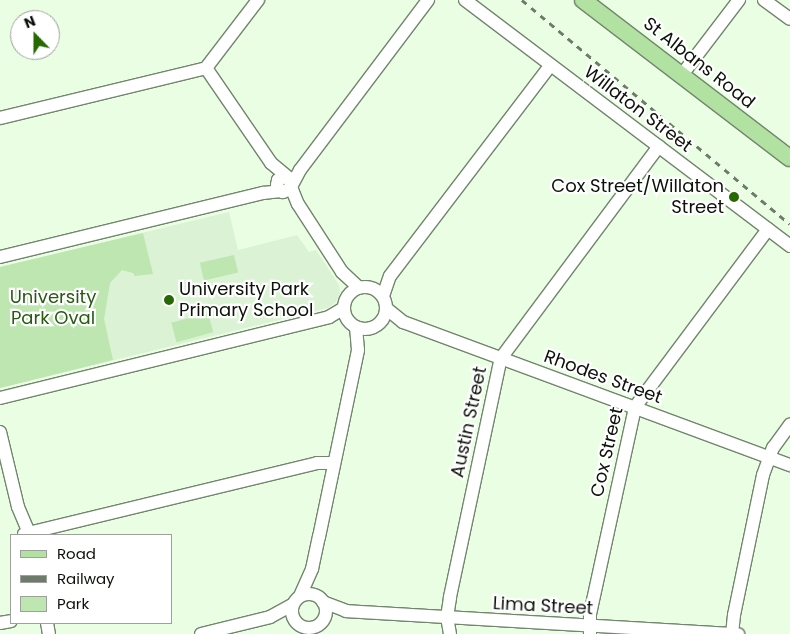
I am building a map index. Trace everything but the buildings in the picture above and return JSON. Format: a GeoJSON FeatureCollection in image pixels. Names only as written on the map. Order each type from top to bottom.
{"type":"FeatureCollection","features":[{"type":"Feature","properties":{"kind":"main road","name":"St Albans Road"},"geometry":{"type":"LineString","coordinates":[[583,0],[790,158]]}},
{"type":"Feature","properties":{"kind":"street"},"geometry":{"type":"LineString","coordinates":[[0,118],[206,68],[258,0]]}},
{"type":"Feature","properties":{"kind":"street"},"geometry":{"type":"LineString","coordinates":[[0,257],[264,193],[284,184],[300,170],[428,0]]}},
{"type":"Feature","properties":{"kind":"street","name":"Willaton Street"},"geometry":{"type":"LineString","coordinates":[[465,0],[790,246]]}},
{"type":"Feature","properties":{"kind":"street"},"geometry":{"type":"LineString","coordinates":[[681,76],[739,0]]}},
{"type":"Feature","properties":{"kind":"street"},"geometry":{"type":"LineString","coordinates":[[764,0],[790,19]]}},
{"type":"Feature","properties":{"kind":"street"},"geometry":{"type":"LineString","coordinates":[[378,292],[551,65]]}},
{"type":"Feature","properties":{"kind":"street"},"geometry":{"type":"LineString","coordinates":[[206,68],[354,291],[349,318],[358,350]]}},
{"type":"Feature","properties":{"kind":"street","name":"Austin Street"},"geometry":{"type":"LineString","coordinates":[[450,634],[447,618],[501,358],[659,146]]}},
{"type":"Feature","properties":{"kind":"street","name":"Cox Street"},"geometry":{"type":"LineString","coordinates":[[589,630],[635,407],[768,229]]}},
{"type":"Feature","properties":{"kind":"street"},"geometry":{"type":"LineString","coordinates":[[354,291],[378,292]]}},
{"type":"Feature","properties":{"kind":"street"},"geometry":{"type":"LineString","coordinates":[[310,627],[292,614],[296,600],[312,570],[358,350],[369,330],[382,322],[387,309],[378,292]]}},
{"type":"Feature","properties":{"kind":"street","name":"Rhodes Street"},"geometry":{"type":"LineString","coordinates":[[387,309],[403,322],[790,465]]}},
{"type":"Feature","properties":{"kind":"street"},"geometry":{"type":"LineString","coordinates":[[0,398],[329,317],[349,318],[369,330]]}},
{"type":"Feature","properties":{"kind":"street","name":"Rhodes Street"},"geometry":{"type":"LineString","coordinates":[[382,322],[403,322]]}},
{"type":"Feature","properties":{"kind":"street"},"geometry":{"type":"LineString","coordinates":[[732,634],[734,614],[768,458],[790,425]]}},
{"type":"Feature","properties":{"kind":"street"},"geometry":{"type":"LineString","coordinates":[[0,432],[18,508],[18,518],[27,534],[317,463],[334,463]]}},
{"type":"Feature","properties":{"kind":"street"},"geometry":{"type":"LineString","coordinates":[[310,627],[326,611],[312,570]]}},
{"type":"Feature","properties":{"kind":"street"},"geometry":{"type":"LineString","coordinates":[[201,634],[270,617],[309,594],[321,599]]}},
{"type":"Feature","properties":{"kind":"street","name":"Lima Street"},"geometry":{"type":"LineString","coordinates":[[321,599],[346,611],[589,630],[738,634]]}},
{"type":"Feature","properties":{"kind":"street","name":"Lima Street"},"geometry":{"type":"LineString","coordinates":[[310,627],[346,611]]}},
{"type":"Feature","properties":{"kind":"street"},"geometry":{"type":"LineString","coordinates":[[270,617],[310,627]]}},
{"type":"Feature","properties":{"kind":"shaded area","name":"University Park Primary School"},"geometry":{"type":"Polygon","coordinates":[[[229,212],[238,250],[297,235],[309,252],[316,250],[339,285],[340,293],[336,302],[328,308],[0,388],[0,267],[229,212]]]}},
{"type":"Feature","properties":{"kind":"green space","name":"University Park Oval"},"geometry":{"type":"Polygon","coordinates":[[[143,233],[153,274],[135,276],[133,273],[122,270],[110,283],[104,319],[113,360],[0,388],[0,267],[143,233]]]}},
{"type":"Feature","properties":{"kind":"green space"},"geometry":{"type":"Polygon","coordinates":[[[234,255],[238,273],[204,280],[200,263],[234,255]]]}},
{"type":"Feature","properties":{"kind":"green space"},"geometry":{"type":"Polygon","coordinates":[[[208,313],[213,332],[176,342],[171,323],[208,313]]]}},
{"type":"Feature","properties":{"kind":"railway"},"geometry":{"type":"LineString","coordinates":[[522,0],[790,224]]}},
{"type":"Feature","properties":{"kind":"place","name":"Cox Street/Willaton Street"},"geometry":{"type":"Point","coordinates":[734,197]}},
{"type":"Feature","properties":{"kind":"place","name":"University Park Primary School"},"geometry":{"type":"Point","coordinates":[169,300]}}]}
